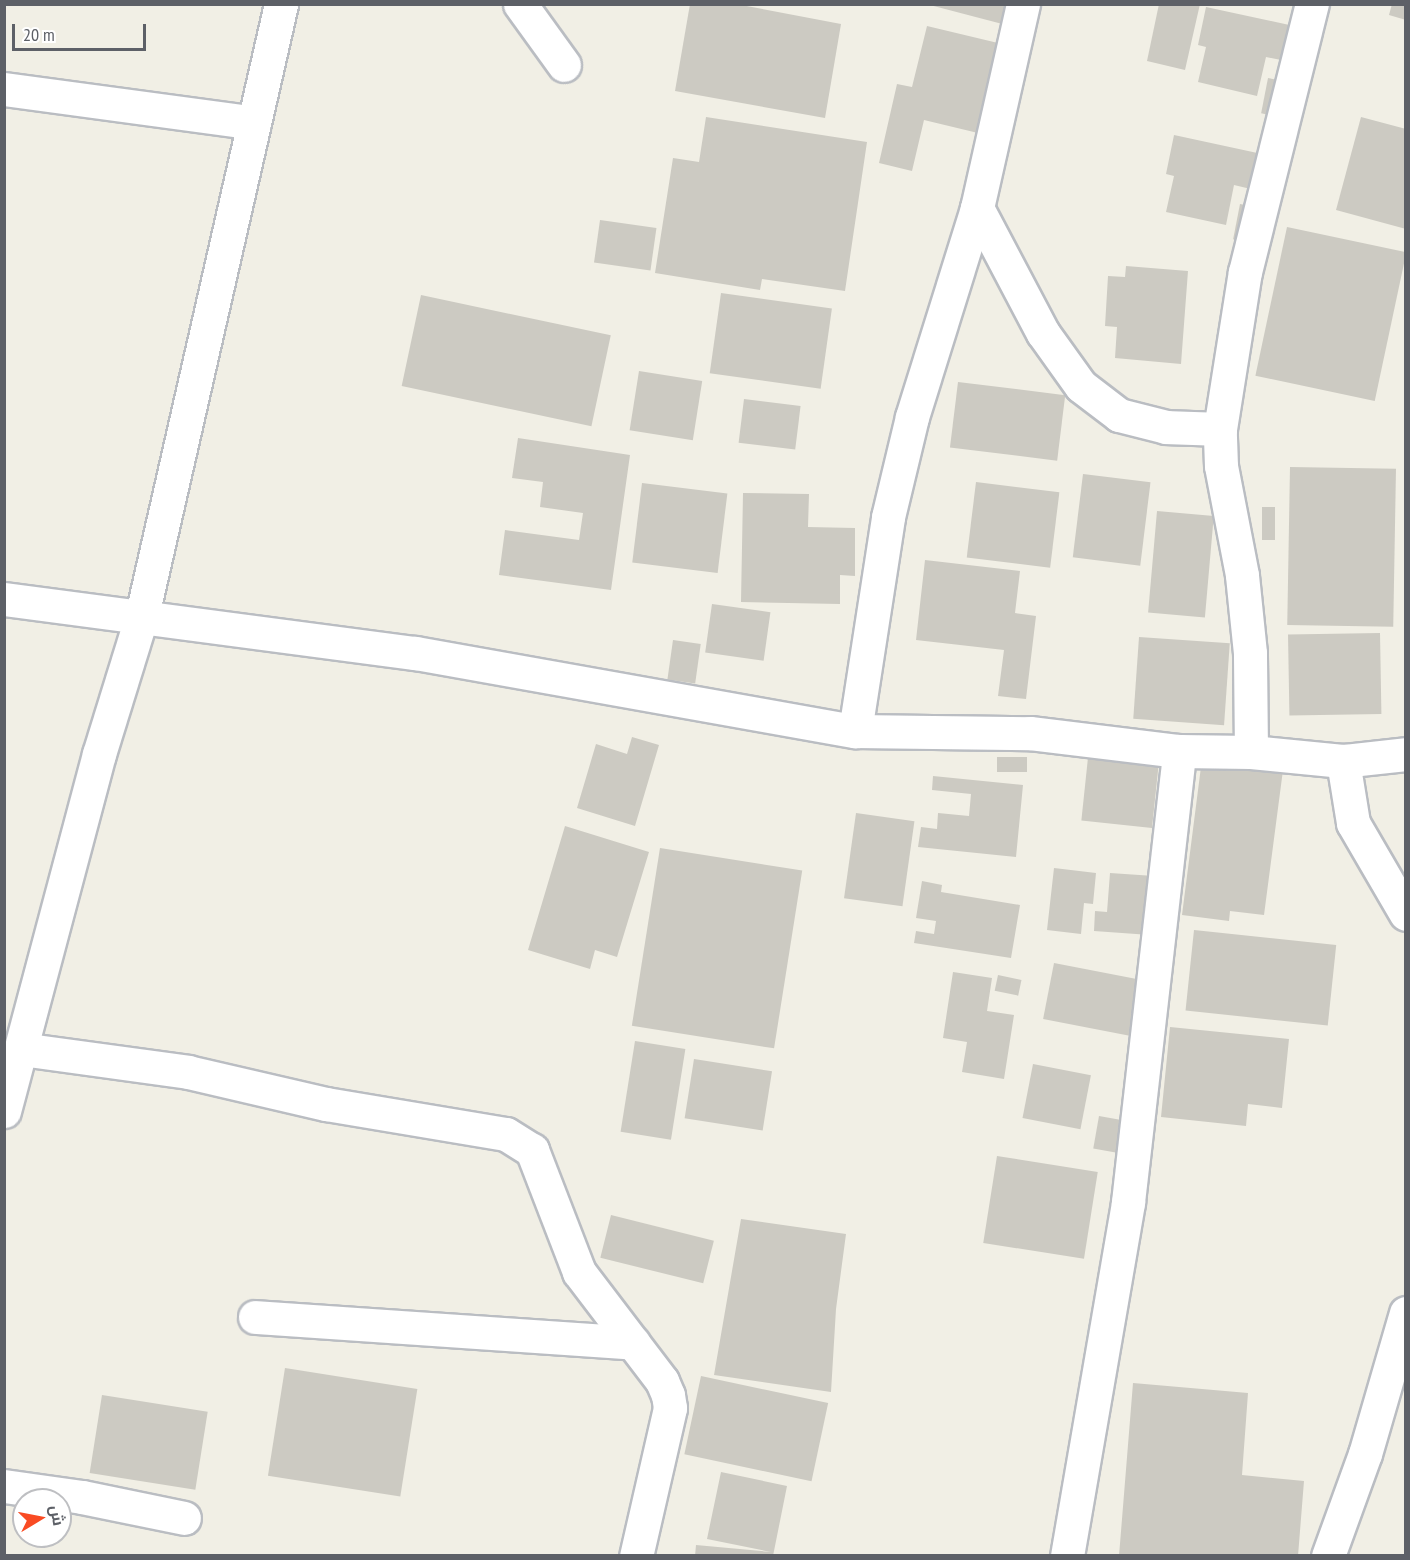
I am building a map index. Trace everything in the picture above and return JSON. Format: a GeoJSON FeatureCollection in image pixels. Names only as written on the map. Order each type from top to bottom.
{"type":"FeatureCollection","features":[{"type":"Feature","properties":{"kind":"street"},"geometry":{"type":"LineString","coordinates":[[4,1111],[99,754],[142,615],[281,4]]}},
{"type":"Feature","properties":{"kind":"street"},"geometry":{"type":"LineString","coordinates":[[520,4],[564,65]]}},
{"type":"Feature","properties":{"kind":"street"},"geometry":{"type":"LineString","coordinates":[[855,732],[888,518],[912,417],[977,208],[1023,4]]}},
{"type":"Feature","properties":{"kind":"street"},"geometry":{"type":"LineString","coordinates":[[1251,752],[1250,653],[1242,575],[1221,466],[1221,429],[1245,272],[1312,4]]}},
{"type":"Feature","properties":{"kind":"street"},"geometry":{"type":"LineString","coordinates":[[4,89],[254,123]]}},
{"type":"Feature","properties":{"kind":"street"},"geometry":{"type":"LineString","coordinates":[[977,208],[1043,333],[1081,386],[1119,415],[1166,428],[1221,429]]}},
{"type":"Feature","properties":{"kind":"street"},"geometry":{"type":"LineString","coordinates":[[4,599],[142,615],[415,653],[855,732],[1030,733],[1179,751],[1251,752],[1343,761],[1406,754]]}},
{"type":"Feature","properties":{"kind":"street"},"geometry":{"type":"LineString","coordinates":[[1067,1556],[1128,1202],[1179,751]]}},
{"type":"Feature","properties":{"kind":"street"},"geometry":{"type":"LineString","coordinates":[[1343,761],[1353,823],[1406,914]]}},
{"type":"Feature","properties":{"kind":"street"},"geometry":{"type":"LineString","coordinates":[[21,1049],[188,1072],[326,1104],[506,1134],[532,1150],[579,1272],[662,1381],[670,1408],[636,1556]]}},
{"type":"Feature","properties":{"kind":"street"},"geometry":{"type":"LineString","coordinates":[[1328,1556],[1365,1454],[1406,1313]]}},
{"type":"Feature","properties":{"kind":"street"},"geometry":{"type":"LineString","coordinates":[[255,1317],[633,1343]]}},
{"type":"Feature","properties":{"kind":"street"},"geometry":{"type":"LineString","coordinates":[[4,1486],[82,1497],[184,1518]]}},
{"type":"Feature","properties":{"kind":"building"},"geometry":{"type":"Polygon","coordinates":[[[690,4],[736,4],[841,24],[825,118],[675,91],[690,4]]]}},
{"type":"Feature","properties":{"kind":"building"},"geometry":{"type":"Polygon","coordinates":[[[926,4],[1016,4],[1010,26],[926,4]]]}},
{"type":"Feature","properties":{"kind":"building"},"geometry":{"type":"Polygon","coordinates":[[[1159,4],[1200,4],[1185,70],[1147,61],[1159,4]]]}},
{"type":"Feature","properties":{"kind":"building"},"geometry":{"type":"Polygon","coordinates":[[[1392,4],[1406,4],[1406,20],[1389,15],[1392,4]]]}},
{"type":"Feature","properties":{"kind":"building"},"geometry":{"type":"Polygon","coordinates":[[[1206,7],[1294,26],[1286,61],[1266,57],[1257,96],[1198,82],[1206,47],[1198,45],[1206,7]]]}},
{"type":"Feature","properties":{"kind":"building"},"geometry":{"type":"Polygon","coordinates":[[[927,26],[998,43],[978,133],[924,120],[912,171],[879,163],[897,84],[912,87],[927,26]]]}},
{"type":"Feature","properties":{"kind":"building"},"geometry":{"type":"Polygon","coordinates":[[[1268,78],[1283,81],[1276,116],[1261,113],[1268,78]]]}},
{"type":"Feature","properties":{"kind":"building"},"geometry":{"type":"Polygon","coordinates":[[[706,117],[867,142],[845,291],[762,279],[760,290],[655,273],[673,158],[699,162],[706,117]]]}},
{"type":"Feature","properties":{"kind":"building"},"geometry":{"type":"Polygon","coordinates":[[[1361,117],[1406,129],[1406,229],[1336,210],[1361,117]]]}},
{"type":"Feature","properties":{"kind":"building"},"geometry":{"type":"Polygon","coordinates":[[[1174,135],[1262,154],[1255,190],[1234,185],[1226,225],[1166,212],[1174,176],[1166,174],[1174,135]]]}},
{"type":"Feature","properties":{"kind":"building"},"geometry":{"type":"Polygon","coordinates":[[[1240,204],[1255,207],[1248,242],[1233,239],[1240,204]]]}},
{"type":"Feature","properties":{"kind":"building"},"geometry":{"type":"Polygon","coordinates":[[[600,220],[656,228],[650,271],[594,263],[600,220]]]}},
{"type":"Feature","properties":{"kind":"building"},"geometry":{"type":"Polygon","coordinates":[[[1287,227],[1406,252],[1375,401],[1255,376],[1287,227]]]}},
{"type":"Feature","properties":{"kind":"building"},"geometry":{"type":"Polygon","coordinates":[[[1126,266],[1188,271],[1181,364],[1115,358],[1117,327],[1105,326],[1108,276],[1125,277],[1126,266]]]}},
{"type":"Feature","properties":{"kind":"building"},"geometry":{"type":"Polygon","coordinates":[[[721,293],[832,309],[821,389],[710,373],[721,293]]]}},
{"type":"Feature","properties":{"kind":"building"},"geometry":{"type":"Polygon","coordinates":[[[421,295],[611,335],[591,426],[402,386],[421,295]]]}},
{"type":"Feature","properties":{"kind":"building"},"geometry":{"type":"Polygon","coordinates":[[[639,371],[702,381],[693,440],[630,430],[639,371]]]}},
{"type":"Feature","properties":{"kind":"building"},"geometry":{"type":"Polygon","coordinates":[[[958,382],[1065,395],[1057,461],[950,448],[958,382]]]}},
{"type":"Feature","properties":{"kind":"building"},"geometry":{"type":"Polygon","coordinates":[[[744,399],[801,406],[795,450],[739,443],[744,399]]]}},
{"type":"Feature","properties":{"kind":"building"},"geometry":{"type":"Polygon","coordinates":[[[518,438],[630,455],[611,590],[499,575],[505,530],[579,540],[583,513],[540,507],[543,482],[512,478],[518,438]]]}},
{"type":"Feature","properties":{"kind":"building"},"geometry":{"type":"Polygon","coordinates":[[[1290,467],[1396,469],[1393,627],[1287,625],[1290,467]]]}},
{"type":"Feature","properties":{"kind":"building"},"geometry":{"type":"Polygon","coordinates":[[[1083,474],[1150,482],[1140,566],[1073,557],[1083,474]]]}},
{"type":"Feature","properties":{"kind":"building"},"geometry":{"type":"Polygon","coordinates":[[[976,482],[1059,492],[1050,568],[967,557],[976,482]]]}},
{"type":"Feature","properties":{"kind":"building"},"geometry":{"type":"Polygon","coordinates":[[[642,483],[727,493],[718,573],[632,562],[642,483]]]}},
{"type":"Feature","properties":{"kind":"building"},"geometry":{"type":"Polygon","coordinates":[[[743,493],[809,494],[808,527],[855,528],[855,576],[840,575],[840,604],[741,602],[743,493]]]}},
{"type":"Feature","properties":{"kind":"building"},"geometry":{"type":"Polygon","coordinates":[[[1262,507],[1275,507],[1275,540],[1262,540],[1262,507]]]}},
{"type":"Feature","properties":{"kind":"building"},"geometry":{"type":"Polygon","coordinates":[[[1157,511],[1214,516],[1205,618],[1148,613],[1157,511]]]}},
{"type":"Feature","properties":{"kind":"building"},"geometry":{"type":"Polygon","coordinates":[[[925,560],[1020,571],[1015,613],[1036,616],[1026,699],[998,696],[1004,650],[916,640],[925,560]]]}},
{"type":"Feature","properties":{"kind":"building"},"geometry":{"type":"Polygon","coordinates":[[[712,604],[770,612],[764,661],[705,653],[712,604]]]}},
{"type":"Feature","properties":{"kind":"building"},"geometry":{"type":"Polygon","coordinates":[[[1380,633],[1381,714],[1289,716],[1288,635],[1380,633]]]}},
{"type":"Feature","properties":{"kind":"building"},"geometry":{"type":"Polygon","coordinates":[[[1139,637],[1230,643],[1224,725],[1133,719],[1139,637]]]}},
{"type":"Feature","properties":{"kind":"building"},"geometry":{"type":"Polygon","coordinates":[[[673,640],[701,644],[695,684],[667,680],[673,640]]]}},
{"type":"Feature","properties":{"kind":"building"},"geometry":{"type":"Polygon","coordinates":[[[632,737],[659,745],[635,826],[577,808],[596,744],[627,754],[632,737]]]}},
{"type":"Feature","properties":{"kind":"building"},"geometry":{"type":"Polygon","coordinates":[[[1089,748],[1160,755],[1152,828],[1081,821],[1089,748]]]}},
{"type":"Feature","properties":{"kind":"building"},"geometry":{"type":"Polygon","coordinates":[[[997,757],[1027,757],[1027,772],[997,772],[997,757]]]}},
{"type":"Feature","properties":{"kind":"building"},"geometry":{"type":"Polygon","coordinates":[[[1202,759],[1283,770],[1264,915],[1230,911],[1229,921],[1182,915],[1202,759]]]}},
{"type":"Feature","properties":{"kind":"building"},"geometry":{"type":"Polygon","coordinates":[[[933,776],[1023,785],[1016,857],[918,847],[921,827],[937,829],[938,813],[969,816],[971,794],[932,790],[933,776]]]}},
{"type":"Feature","properties":{"kind":"building"},"geometry":{"type":"Polygon","coordinates":[[[856,813],[914,821],[902,906],[844,898],[856,813]]]}},
{"type":"Feature","properties":{"kind":"building"},"geometry":{"type":"Polygon","coordinates":[[[565,826],[649,852],[617,957],[595,950],[590,969],[528,950],[565,826]]]}},
{"type":"Feature","properties":{"kind":"building"},"geometry":{"type":"Polygon","coordinates":[[[660,848],[802,871],[774,1048],[632,1026],[660,848]]]}},
{"type":"Feature","properties":{"kind":"building"},"geometry":{"type":"Polygon","coordinates":[[[1054,868],[1096,873],[1093,904],[1084,903],[1081,934],[1047,930],[1054,868]]]}},
{"type":"Feature","properties":{"kind":"building"},"geometry":{"type":"Polygon","coordinates":[[[1110,873],[1154,876],[1150,935],[1094,931],[1095,911],[1107,912],[1110,873]]]}},
{"type":"Feature","properties":{"kind":"building"},"geometry":{"type":"Polygon","coordinates":[[[922,881],[942,885],[941,892],[1020,905],[1011,958],[914,943],[916,931],[934,934],[936,921],[916,918],[922,881]]]}},
{"type":"Feature","properties":{"kind":"building"},"geometry":{"type":"Polygon","coordinates":[[[1194,930],[1336,945],[1328,1026],[1186,1011],[1194,930]]]}},
{"type":"Feature","properties":{"kind":"building"},"geometry":{"type":"Polygon","coordinates":[[[1054,963],[1148,981],[1137,1037],[1043,1019],[1054,963]]]}},
{"type":"Feature","properties":{"kind":"building"},"geometry":{"type":"Polygon","coordinates":[[[953,972],[992,978],[987,1011],[1014,1015],[1004,1079],[962,1072],[967,1042],[943,1038],[953,972]]]}},
{"type":"Feature","properties":{"kind":"building"},"geometry":{"type":"Polygon","coordinates":[[[998,975],[1021,980],[1018,996],[995,991],[998,975]]]}},
{"type":"Feature","properties":{"kind":"building"},"geometry":{"type":"Polygon","coordinates":[[[1170,1027],[1289,1039],[1282,1108],[1248,1104],[1246,1126],[1161,1117],[1170,1027]]]}},
{"type":"Feature","properties":{"kind":"building"},"geometry":{"type":"Polygon","coordinates":[[[635,1041],[685,1049],[671,1140],[621,1132],[635,1041]]]}},
{"type":"Feature","properties":{"kind":"building"},"geometry":{"type":"Polygon","coordinates":[[[694,1059],[772,1071],[763,1131],[685,1118],[694,1059]]]}},
{"type":"Feature","properties":{"kind":"building"},"geometry":{"type":"Polygon","coordinates":[[[1033,1064],[1091,1075],[1080,1129],[1023,1118],[1033,1064]]]}},
{"type":"Feature","properties":{"kind":"building"},"geometry":{"type":"Polygon","coordinates":[[[1099,1116],[1132,1122],[1127,1154],[1093,1148],[1099,1116]]]}},
{"type":"Feature","properties":{"kind":"building"},"geometry":{"type":"Polygon","coordinates":[[[997,1156],[1098,1172],[1084,1259],[983,1243],[997,1156]]]}},
{"type":"Feature","properties":{"kind":"building"},"geometry":{"type":"Polygon","coordinates":[[[611,1215],[714,1241],[703,1283],[600,1258],[611,1215]]]}},
{"type":"Feature","properties":{"kind":"building"},"geometry":{"type":"Polygon","coordinates":[[[741,1219],[846,1234],[836,1309],[831,1392],[714,1375],[741,1219]]]}},
{"type":"Feature","properties":{"kind":"building"},"geometry":{"type":"Polygon","coordinates":[[[285,1368],[417,1389],[400,1497],[268,1476],[285,1368]]]}},
{"type":"Feature","properties":{"kind":"building"},"geometry":{"type":"Polygon","coordinates":[[[701,1376],[828,1403],[812,1481],[684,1454],[701,1376]]]}},
{"type":"Feature","properties":{"kind":"building"},"geometry":{"type":"Polygon","coordinates":[[[1133,1383],[1248,1393],[1242,1475],[1304,1481],[1298,1556],[1119,1556],[1133,1383]]]}},
{"type":"Feature","properties":{"kind":"building"},"geometry":{"type":"Polygon","coordinates":[[[102,1395],[208,1412],[195,1490],[90,1473],[102,1395]]]}},
{"type":"Feature","properties":{"kind":"building"},"geometry":{"type":"Polygon","coordinates":[[[721,1472],[787,1486],[773,1556],[695,1556],[696,1545],[771,1552],[707,1539],[721,1472]]]}}]}
